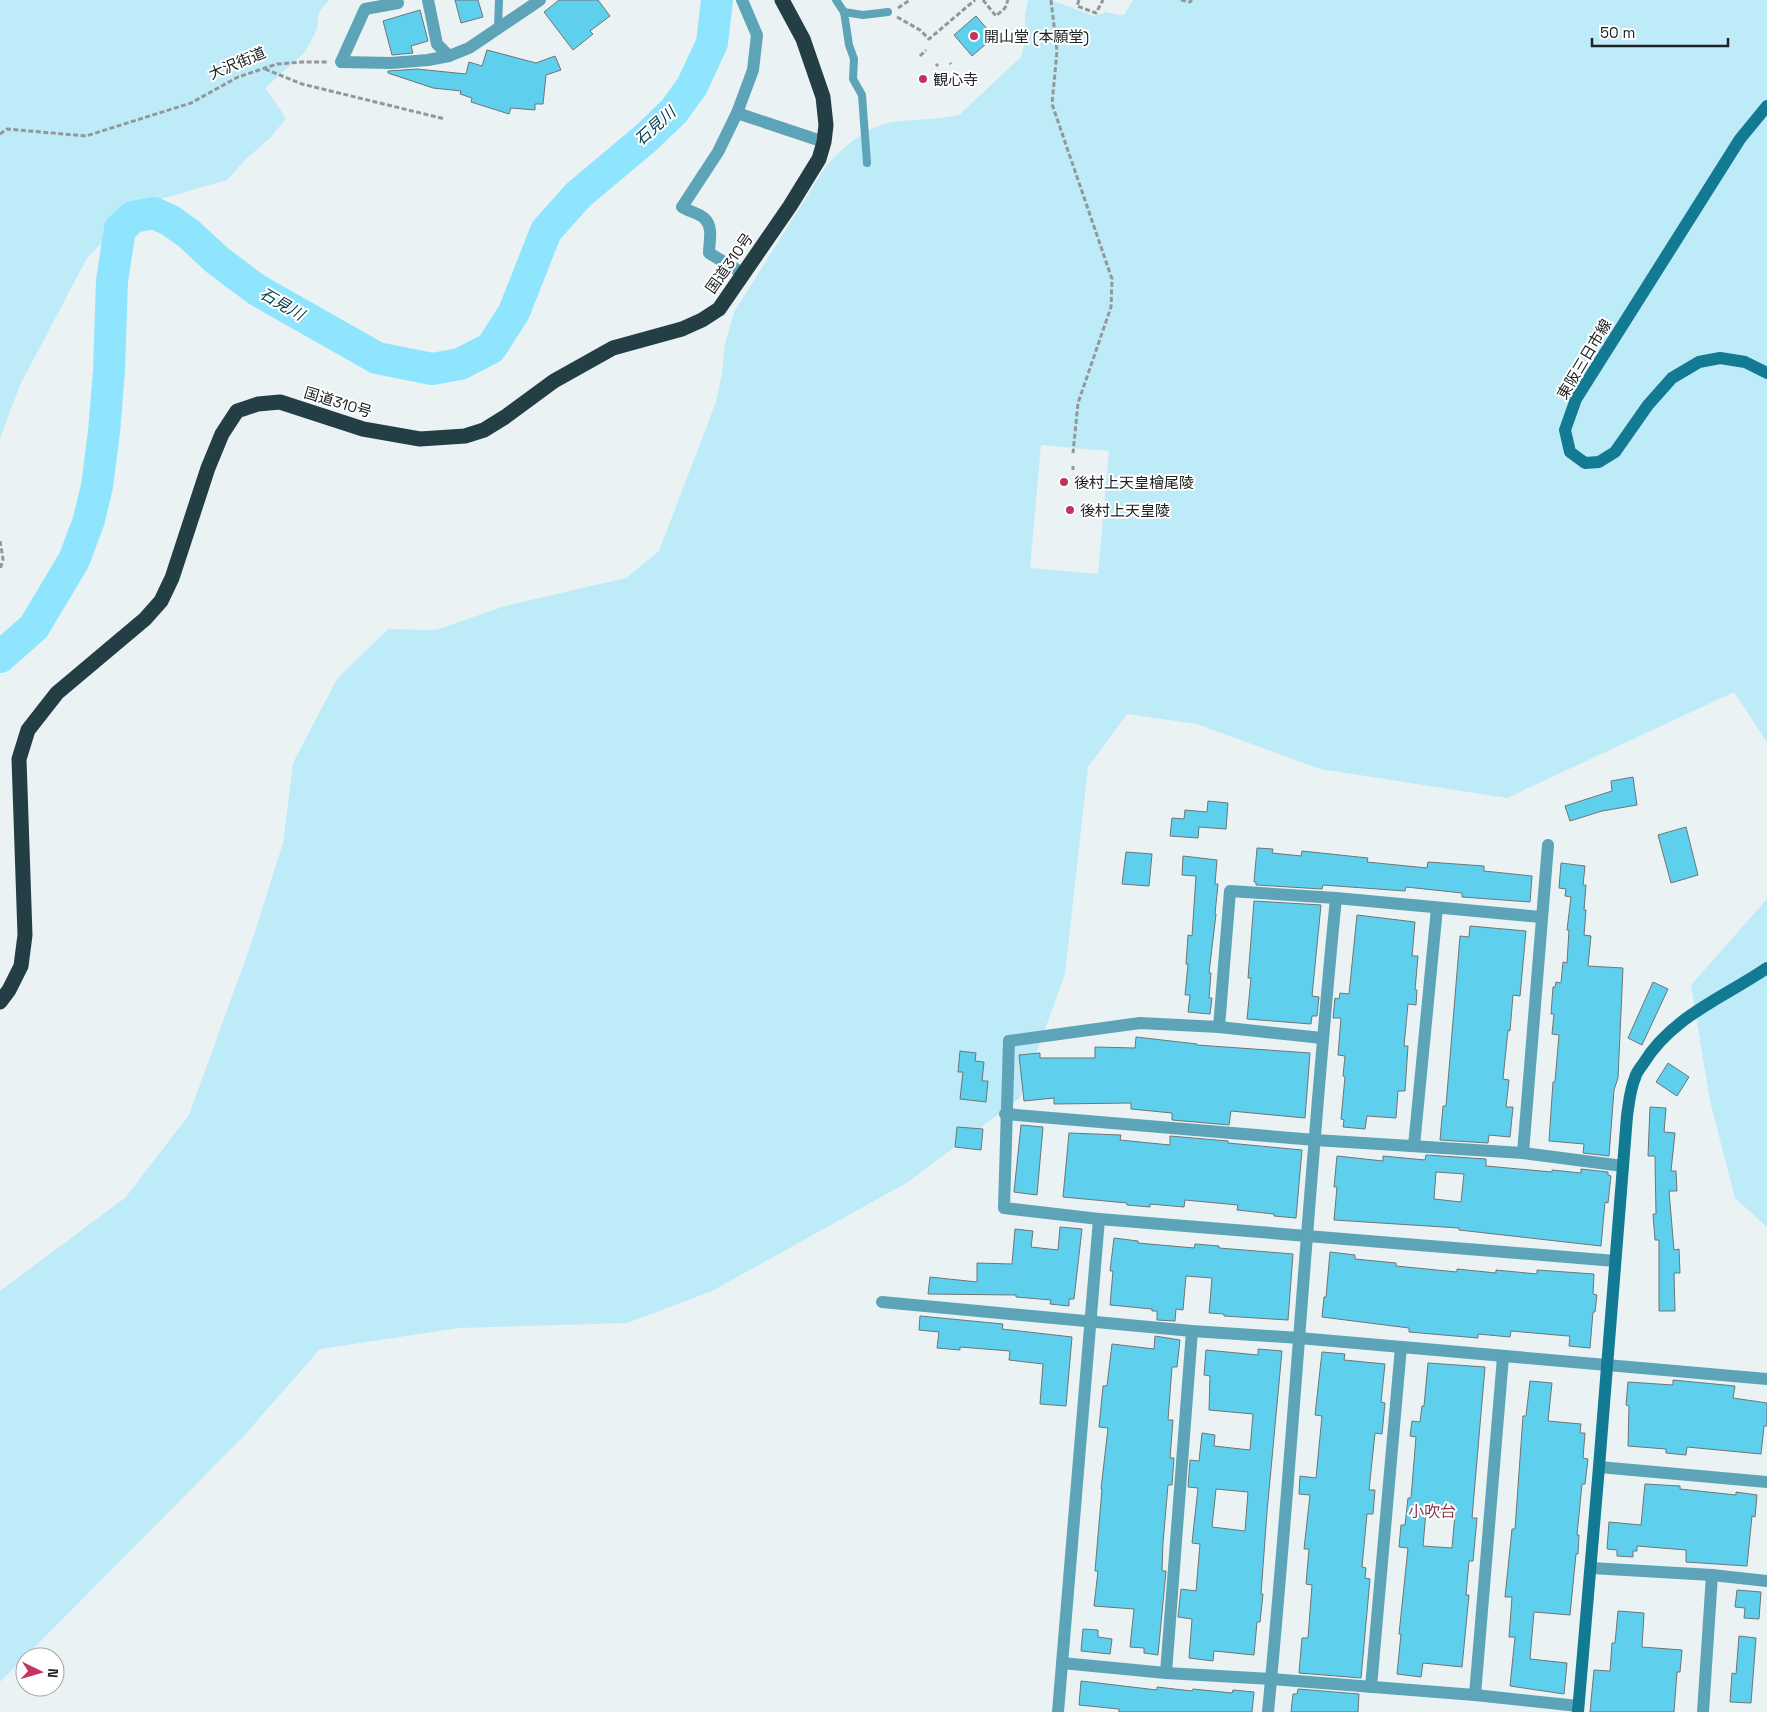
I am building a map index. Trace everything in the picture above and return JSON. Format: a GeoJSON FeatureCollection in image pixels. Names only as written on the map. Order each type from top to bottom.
{"type":"FeatureCollection","features":[{"type":"Feature","properties":{"kind":"highway","name":"国道310号"},"geometry":{"type":"LineString","coordinates":[[0,1002],[9,990],[21,966],[25,935],[19,759],[28,730],[57,693],[145,619],[161,601],[172,578],[208,468],[222,434],[237,412],[258,404],[280,402],[363,429],[420,438],[465,436],[484,430],[554,381],[613,348],[682,329],[702,320],[719,309],[790,206],[818,159],[824,142],[826,125],[823,97],[803,39],[782,0]]}},
{"type":"Feature","properties":{"kind":"street"},"geometry":{"type":"LineString","coordinates":[[428,0],[437,44],[449,56]]}},
{"type":"Feature","properties":{"kind":"street"},"geometry":{"type":"LineString","coordinates":[[398,3],[365,9],[341,62],[391,63],[449,56],[469,48],[540,0]]}},
{"type":"Feature","properties":{"kind":"street"},"geometry":{"type":"LineString","coordinates":[[742,0],[758,35],[753,70],[737,113],[718,152],[682,207],[704,218],[709,225],[709,253],[744,274]]}},
{"type":"Feature","properties":{"kind":"street","name":"東阪三日市線"},"geometry":{"type":"LineString","coordinates":[[1767,106],[1740,139],[1576,399],[1565,430],[1570,452],[1585,462],[1600,462],[1615,452],[1648,405],[1672,378],[1699,362],[1720,358],[1736,360],[1745,362],[1767,373]]}},
{"type":"Feature","properties":{"kind":"street"},"geometry":{"type":"LineString","coordinates":[[737,113],[824,142]]}},
{"type":"Feature","properties":{"kind":"street"},"geometry":{"type":"LineString","coordinates":[[1522,1153],[1548,845]]}},
{"type":"Feature","properties":{"kind":"street"},"geometry":{"type":"LineString","coordinates":[[1219,1027],[1230,891],[1336,898],[1541,917]]}},
{"type":"Feature","properties":{"kind":"street"},"geometry":{"type":"LineString","coordinates":[[1268,1712],[1308,1237],[1322,1038],[1336,898]]}},
{"type":"Feature","properties":{"kind":"street"},"geometry":{"type":"LineString","coordinates":[[1414,1146],[1436,908]]}},
{"type":"Feature","properties":{"kind":"street"},"geometry":{"type":"LineString","coordinates":[[1062,1663],[1166,1673],[1271,1678],[1475,1695],[1578,1709],[1591,1568],[1626,1116],[1635,1077],[1648,1056],[1664,1036],[1678,1024],[1724,993],[1767,968]]}},
{"type":"Feature","properties":{"kind":"street"},"geometry":{"type":"LineString","coordinates":[[1322,1038],[1219,1027],[1140,1023],[1008,1041],[1004,1208],[1099,1219],[1615,1261]]}},
{"type":"Feature","properties":{"kind":"street"},"geometry":{"type":"LineString","coordinates":[[1006,1114],[1315,1140],[1522,1153],[1623,1166]]}},
{"type":"Feature","properties":{"kind":"street"},"geometry":{"type":"LineString","coordinates":[[1058,1712],[1089,1321],[1099,1219]]}},
{"type":"Feature","properties":{"kind":"street"},"geometry":{"type":"LineString","coordinates":[[882,1302],[1192,1331],[1299,1338],[1767,1380]]}},
{"type":"Feature","properties":{"kind":"street"},"geometry":{"type":"LineString","coordinates":[[1166,1673],[1192,1331]]}},
{"type":"Feature","properties":{"kind":"street"},"geometry":{"type":"LineString","coordinates":[[1371,1686],[1401,1348]]}},
{"type":"Feature","properties":{"kind":"street"},"geometry":{"type":"LineString","coordinates":[[1475,1695],[1503,1357]]}},
{"type":"Feature","properties":{"kind":"street"},"geometry":{"type":"LineString","coordinates":[[1599,1467],[1767,1482]]}},
{"type":"Feature","properties":{"kind":"street"},"geometry":{"type":"LineString","coordinates":[[1591,1568],[1712,1575],[1767,1581]]}},
{"type":"Feature","properties":{"kind":"street"},"geometry":{"type":"LineString","coordinates":[[1703,1712],[1712,1575]]}},
{"type":"Feature","properties":{"kind":"lane"},"geometry":{"type":"LineString","coordinates":[[498,28],[499,0]]}},
{"type":"Feature","properties":{"kind":"lane"},"geometry":{"type":"LineString","coordinates":[[836,0],[844,12],[849,45],[854,59],[854,79],[862,95],[866,163]]}},
{"type":"Feature","properties":{"kind":"lane"},"geometry":{"type":"LineString","coordinates":[[844,12],[863,15],[888,12]]}},
{"type":"Feature","properties":{"kind":"path"},"geometry":{"type":"LineString","coordinates":[[888,12],[920,30],[929,39],[975,0]]}},
{"type":"Feature","properties":{"kind":"path"},"geometry":{"type":"LineString","coordinates":[[983,0],[996,16],[1005,8],[1008,0]]}},
{"type":"Feature","properties":{"kind":"path"},"geometry":{"type":"LineString","coordinates":[[1050,0],[1057,51],[1052,104],[1112,279],[1112,307],[1078,403],[1073,453]]}},
{"type":"Feature","properties":{"kind":"path"},"geometry":{"type":"LineString","coordinates":[[1079,0],[1077,6],[1096,13],[1103,0]]}},
{"type":"Feature","properties":{"kind":"path"},"geometry":{"type":"LineString","coordinates":[[1181,0],[1190,2],[1192,0]]}},
{"type":"Feature","properties":{"kind":"path"},"geometry":{"type":"LineString","coordinates":[[920,56],[926,50]]}},
{"type":"Feature","properties":{"kind":"path","name":"大沢街道"},"geometry":{"type":"LineString","coordinates":[[0,134],[7,129],[86,136],[191,102],[238,77],[276,64],[341,62]]}},
{"type":"Feature","properties":{"kind":"path"},"geometry":{"type":"LineString","coordinates":[[265,69],[302,84],[445,118]]}},
{"type":"Feature","properties":{"kind":"path"},"geometry":{"type":"LineString","coordinates":[[0,541],[3,560],[0,570]]}},
{"type":"Feature","properties":{"kind":"shaded area"},"geometry":{"type":"Polygon","coordinates":[[[0,0],[329,0],[319,12],[317,29],[305,52],[265,88],[286,118],[272,136],[246,159],[227,180],[140,205],[87,258],[20,385],[0,438],[0,0]]]}},
{"type":"Feature","properties":{"kind":"shaded area"},"geometry":{"type":"Polygon","coordinates":[[[1028,0],[1051,0],[1094,16],[1106,12],[1124,15],[1133,0],[1767,0],[1767,742],[1734,692],[1507,798],[1320,769],[1197,724],[1127,714],[1088,767],[1065,974],[1020,1098],[908,1182],[712,1291],[627,1323],[459,1328],[320,1349],[241,1439],[35,1647],[15,1647],[15,1667],[0,1682],[0,1291],[125,1198],[189,1115],[250,947],[283,843],[293,763],[337,679],[388,629],[436,630],[505,606],[626,578],[659,551],[716,402],[725,344],[734,312],[826,166],[856,138],[873,128],[893,122],[959,115],[1021,57],[1026,39],[1025,16],[1028,0]],[[1041,445],[1030,568],[1098,574],[1109,451],[1041,445]]]}},
{"type":"Feature","properties":{"kind":"shaded area"},"geometry":{"type":"Polygon","coordinates":[[[1767,899],[1767,1227],[1735,1198],[1710,1101],[1691,985],[1767,899]]]}},
{"type":"Feature","properties":{"kind":"building"},"geometry":{"type":"Polygon","coordinates":[[[455,0],[478,0],[483,17],[461,23],[455,0]]]}},
{"type":"Feature","properties":{"kind":"building"},"geometry":{"type":"Polygon","coordinates":[[[559,0],[598,0],[610,16],[590,31],[593,34],[573,50],[544,12],[559,0]]]}},
{"type":"Feature","properties":{"kind":"building"},"geometry":{"type":"Polygon","coordinates":[[[420,10],[428,41],[411,46],[413,53],[392,55],[383,21],[420,10]]]}},
{"type":"Feature","properties":{"kind":"building","name":"開山堂 (本願堂)"},"geometry":{"type":"Polygon","coordinates":[[[976,16],[994,37],[972,56],[954,35],[976,16]]]}},
{"type":"Feature","properties":{"kind":"building"},"geometry":{"type":"Polygon","coordinates":[[[487,50],[536,63],[555,56],[561,70],[546,75],[543,104],[535,104],[535,110],[511,108],[509,114],[471,102],[472,98],[460,94],[461,91],[433,88],[388,73],[388,71],[417,69],[466,74],[469,62],[482,66],[487,50]]]}},
{"type":"Feature","properties":{"kind":"building"},"geometry":{"type":"Polygon","coordinates":[[[1633,777],[1637,805],[1602,811],[1570,821],[1565,806],[1612,791],[1611,781],[1633,777]]]}},
{"type":"Feature","properties":{"kind":"building"},"geometry":{"type":"Polygon","coordinates":[[[1208,801],[1228,803],[1226,829],[1199,827],[1198,838],[1170,836],[1172,818],[1184,819],[1185,810],[1207,812],[1208,801]]]}},
{"type":"Feature","properties":{"kind":"building"},"geometry":{"type":"Polygon","coordinates":[[[1686,827],[1698,875],[1671,883],[1658,835],[1686,827]]]}},
{"type":"Feature","properties":{"kind":"building"},"geometry":{"type":"Polygon","coordinates":[[[1257,848],[1273,849],[1272,853],[1301,856],[1302,851],[1368,858],[1367,862],[1427,868],[1428,862],[1484,866],[1484,871],[1532,876],[1530,902],[1462,897],[1462,893],[1406,887],[1405,891],[1323,885],[1322,889],[1256,885],[1256,882],[1254,882],[1257,848]]]}},
{"type":"Feature","properties":{"kind":"building"},"geometry":{"type":"Polygon","coordinates":[[[1126,852],[1152,854],[1149,886],[1122,884],[1126,852]]]}},
{"type":"Feature","properties":{"kind":"building"},"geometry":{"type":"Polygon","coordinates":[[[1183,856],[1217,860],[1215,884],[1218,884],[1216,914],[1209,973],[1211,973],[1209,998],[1212,998],[1210,1014],[1188,1012],[1190,995],[1185,995],[1188,935],[1192,936],[1196,876],[1182,875],[1183,856]]]}},
{"type":"Feature","properties":{"kind":"building"},"geometry":{"type":"Polygon","coordinates":[[[1561,863],[1585,866],[1583,885],[1586,885],[1584,935],[1591,936],[1588,966],[1623,968],[1618,1078],[1614,1090],[1609,1156],[1583,1153],[1584,1144],[1549,1141],[1553,1082],[1555,1082],[1559,1035],[1552,1034],[1554,1014],[1551,1014],[1553,987],[1555,987],[1556,982],[1561,983],[1563,962],[1567,963],[1569,930],[1567,930],[1571,897],[1565,896],[1566,889],[1559,888],[1561,863]]]}},
{"type":"Feature","properties":{"kind":"building"},"geometry":{"type":"Polygon","coordinates":[[[1254,901],[1321,905],[1312,996],[1319,997],[1317,1016],[1312,1016],[1311,1024],[1247,1019],[1251,978],[1248,978],[1254,901]]]}},
{"type":"Feature","properties":{"kind":"building"},"geometry":{"type":"Polygon","coordinates":[[[1357,915],[1415,922],[1412,956],[1418,956],[1415,990],[1417,990],[1416,1005],[1408,1004],[1404,1046],[1408,1046],[1405,1091],[1398,1091],[1396,1118],[1367,1116],[1365,1129],[1343,1127],[1344,1120],[1341,1119],[1345,1056],[1338,1055],[1341,1018],[1333,1018],[1335,998],[1339,999],[1340,993],[1349,994],[1357,915]]]}},
{"type":"Feature","properties":{"kind":"building"},"geometry":{"type":"Polygon","coordinates":[[[1470,926],[1526,931],[1520,996],[1513,995],[1503,1079],[1509,1080],[1506,1107],[1513,1107],[1510,1137],[1489,1135],[1488,1143],[1440,1140],[1443,1106],[1446,1106],[1460,936],[1469,937],[1470,926]]]}},
{"type":"Feature","properties":{"kind":"building"},"geometry":{"type":"Polygon","coordinates":[[[1653,982],[1668,989],[1642,1045],[1628,1038],[1653,982]]]}},
{"type":"Feature","properties":{"kind":"building"},"geometry":{"type":"Polygon","coordinates":[[[1136,1037],[1197,1045],[1310,1053],[1305,1118],[1231,1111],[1229,1125],[1172,1120],[1172,1113],[1131,1109],[1131,1103],[1054,1104],[1054,1098],[1024,1101],[1019,1055],[1040,1053],[1040,1058],[1095,1058],[1095,1047],[1135,1048],[1136,1037]]]}},
{"type":"Feature","properties":{"kind":"building"},"geometry":{"type":"Polygon","coordinates":[[[960,1051],[976,1053],[975,1061],[984,1062],[982,1081],[988,1081],[986,1102],[960,1099],[963,1072],[958,1072],[960,1051]]]}},
{"type":"Feature","properties":{"kind":"building"},"geometry":{"type":"Polygon","coordinates":[[[1668,1063],[1689,1077],[1677,1096],[1656,1082],[1668,1063]]]}},
{"type":"Feature","properties":{"kind":"building"},"geometry":{"type":"Polygon","coordinates":[[[1650,1107],[1666,1108],[1664,1132],[1675,1133],[1671,1171],[1676,1171],[1677,1191],[1669,1191],[1674,1250],[1679,1249],[1680,1273],[1674,1273],[1675,1311],[1659,1311],[1659,1240],[1655,1240],[1653,1214],[1656,1214],[1655,1156],[1648,1156],[1650,1107]]]}},
{"type":"Feature","properties":{"kind":"building"},"geometry":{"type":"Polygon","coordinates":[[[1021,1125],[1043,1127],[1037,1195],[1014,1192],[1021,1125]]]}},
{"type":"Feature","properties":{"kind":"building"},"geometry":{"type":"Polygon","coordinates":[[[957,1127],[983,1129],[981,1150],[955,1147],[957,1127]]]}},
{"type":"Feature","properties":{"kind":"building"},"geometry":{"type":"Polygon","coordinates":[[[1069,1133],[1121,1135],[1120,1140],[1170,1145],[1170,1136],[1302,1150],[1296,1218],[1237,1210],[1238,1205],[1185,1200],[1184,1207],[1150,1204],[1150,1207],[1063,1197],[1069,1133]]]}},
{"type":"Feature","properties":{"kind":"building"},"geometry":{"type":"Polygon","coordinates":[[[1426,1155],[1486,1159],[1486,1166],[1552,1172],[1552,1170],[1581,1173],[1581,1169],[1608,1172],[1608,1175],[1611,1176],[1608,1203],[1605,1202],[1601,1246],[1459,1230],[1459,1228],[1334,1220],[1337,1187],[1334,1187],[1337,1156],[1383,1161],[1383,1156],[1425,1160],[1426,1155]],[[1436,1172],[1434,1199],[1461,1202],[1464,1174],[1436,1172]]]}},
{"type":"Feature","properties":{"kind":"building"},"geometry":{"type":"Polygon","coordinates":[[[1060,1227],[1082,1229],[1074,1299],[1069,1299],[1069,1306],[1050,1304],[1051,1300],[1016,1297],[1016,1295],[928,1294],[930,1277],[977,1282],[977,1263],[1012,1264],[1015,1229],[1033,1231],[1031,1247],[1058,1250],[1060,1227]]]}},
{"type":"Feature","properties":{"kind":"building"},"geometry":{"type":"Polygon","coordinates":[[[1114,1238],[1138,1241],[1138,1243],[1194,1248],[1195,1244],[1219,1246],[1219,1248],[1293,1254],[1288,1320],[1224,1316],[1224,1314],[1209,1313],[1212,1278],[1186,1276],[1183,1310],[1176,1309],[1175,1321],[1157,1320],[1157,1311],[1152,1311],[1152,1309],[1110,1305],[1113,1271],[1110,1271],[1114,1238]]]}},
{"type":"Feature","properties":{"kind":"building"},"geometry":{"type":"Polygon","coordinates":[[[1330,1252],[1355,1255],[1355,1259],[1396,1263],[1396,1266],[1457,1272],[1457,1269],[1496,1273],[1496,1270],[1537,1274],[1537,1270],[1594,1274],[1593,1294],[1597,1295],[1595,1312],[1593,1312],[1590,1348],[1569,1346],[1570,1336],[1511,1331],[1510,1337],[1478,1334],[1478,1338],[1409,1332],[1409,1328],[1322,1317],[1324,1297],[1326,1297],[1330,1252]]]}},
{"type":"Feature","properties":{"kind":"building"},"geometry":{"type":"Polygon","coordinates":[[[920,1316],[1003,1324],[1002,1329],[1072,1337],[1066,1406],[1040,1404],[1043,1364],[1009,1360],[1010,1351],[960,1347],[960,1350],[937,1348],[939,1332],[919,1330],[920,1316]]]}},
{"type":"Feature","properties":{"kind":"building"},"geometry":{"type":"Polygon","coordinates":[[[1155,1336],[1180,1340],[1177,1367],[1172,1367],[1168,1420],[1173,1420],[1170,1458],[1174,1458],[1172,1485],[1168,1485],[1163,1543],[1162,1571],[1166,1571],[1158,1655],[1144,1653],[1144,1648],[1130,1647],[1134,1609],[1094,1606],[1098,1571],[1095,1571],[1101,1489],[1108,1428],[1099,1427],[1103,1386],[1107,1386],[1112,1344],[1154,1349],[1155,1336]]]}},
{"type":"Feature","properties":{"kind":"building"},"geometry":{"type":"Polygon","coordinates":[[[1258,1349],[1282,1351],[1267,1512],[1261,1594],[1263,1594],[1260,1622],[1257,1622],[1254,1655],[1214,1651],[1213,1661],[1189,1658],[1192,1619],[1178,1617],[1181,1589],[1196,1591],[1200,1544],[1192,1543],[1198,1488],[1188,1487],[1190,1460],[1199,1461],[1202,1433],[1215,1435],[1214,1446],[1250,1450],[1253,1414],[1209,1410],[1210,1376],[1204,1375],[1206,1350],[1258,1355],[1258,1349]],[[1216,1489],[1212,1527],[1245,1531],[1248,1492],[1216,1489]]]}},
{"type":"Feature","properties":{"kind":"building"},"geometry":{"type":"Polygon","coordinates":[[[1322,1352],[1345,1354],[1344,1360],[1385,1364],[1381,1402],[1385,1403],[1382,1434],[1375,1433],[1369,1490],[1375,1490],[1373,1514],[1367,1514],[1362,1567],[1366,1568],[1365,1578],[1370,1579],[1361,1678],[1299,1673],[1302,1638],[1308,1638],[1312,1585],[1306,1584],[1309,1549],[1304,1549],[1310,1495],[1299,1494],[1300,1476],[1316,1478],[1322,1416],[1315,1415],[1322,1352]]]}},
{"type":"Feature","properties":{"kind":"building"},"geometry":{"type":"Polygon","coordinates":[[[1428,1363],[1485,1367],[1472,1518],[1477,1518],[1473,1561],[1469,1561],[1466,1595],[1469,1595],[1462,1667],[1423,1663],[1421,1677],[1397,1674],[1408,1548],[1399,1547],[1401,1525],[1405,1525],[1408,1498],[1411,1498],[1416,1437],[1410,1436],[1412,1421],[1420,1422],[1422,1406],[1424,1406],[1428,1363]],[[1426,1511],[1423,1546],[1452,1548],[1455,1514],[1426,1511]]]}},
{"type":"Feature","properties":{"kind":"building"},"geometry":{"type":"Polygon","coordinates":[[[1673,1380],[1735,1386],[1733,1398],[1767,1403],[1767,1426],[1764,1426],[1761,1454],[1687,1447],[1686,1455],[1666,1453],[1666,1449],[1628,1446],[1629,1406],[1626,1405],[1628,1382],[1673,1385],[1673,1380]]]}},
{"type":"Feature","properties":{"kind":"building"},"geometry":{"type":"Polygon","coordinates":[[[1530,1381],[1552,1383],[1548,1421],[1581,1424],[1580,1433],[1585,1433],[1583,1458],[1588,1459],[1585,1484],[1582,1484],[1577,1535],[1579,1535],[1578,1554],[1576,1554],[1570,1615],[1534,1612],[1530,1659],[1567,1663],[1564,1694],[1510,1686],[1515,1637],[1509,1637],[1512,1597],[1505,1597],[1512,1529],[1515,1529],[1523,1416],[1526,1416],[1530,1381]]]}},
{"type":"Feature","properties":{"kind":"building"},"geometry":{"type":"Polygon","coordinates":[[[1645,1484],[1680,1486],[1680,1489],[1736,1495],[1736,1492],[1757,1495],[1755,1517],[1752,1516],[1747,1566],[1686,1562],[1686,1550],[1637,1546],[1637,1551],[1633,1551],[1633,1557],[1617,1556],[1617,1550],[1607,1549],[1609,1522],[1641,1525],[1645,1484]]]}},
{"type":"Feature","properties":{"kind":"building"},"geometry":{"type":"Polygon","coordinates":[[[1737,1590],[1761,1592],[1759,1619],[1744,1618],[1745,1608],[1735,1607],[1737,1590]]]}},
{"type":"Feature","properties":{"kind":"building"},"geometry":{"type":"Polygon","coordinates":[[[1618,1611],[1644,1613],[1642,1647],[1682,1650],[1680,1672],[1677,1672],[1674,1712],[1590,1712],[1594,1670],[1610,1671],[1612,1643],[1615,1643],[1618,1611]]]}},
{"type":"Feature","properties":{"kind":"building"},"geometry":{"type":"Polygon","coordinates":[[[1083,1629],[1098,1630],[1098,1637],[1112,1639],[1110,1654],[1081,1651],[1083,1629]]]}},
{"type":"Feature","properties":{"kind":"building"},"geometry":{"type":"Polygon","coordinates":[[[1739,1636],[1756,1638],[1751,1703],[1730,1702],[1732,1673],[1736,1674],[1739,1636]]]}},
{"type":"Feature","properties":{"kind":"building"},"geometry":{"type":"Polygon","coordinates":[[[1081,1681],[1157,1690],[1157,1687],[1192,1691],[1193,1689],[1232,1693],[1233,1690],[1254,1692],[1252,1712],[1119,1712],[1119,1709],[1079,1705],[1081,1681]]]}},
{"type":"Feature","properties":{"kind":"building"},"geometry":{"type":"Polygon","coordinates":[[[1298,1689],[1359,1694],[1358,1712],[1291,1712],[1293,1694],[1297,1694],[1298,1689]]]}},
{"type":"Feature","properties":{"kind":"waterway","name":"石見川"},"geometry":{"type":"LineString","coordinates":[[0,657],[34,627],[74,560],[89,520],[97,486],[104,432],[109,371],[112,281],[120,229],[133,217],[154,213],[171,221],[189,234],[217,260],[257,290],[377,358],[432,369],[460,364],[491,348],[514,312],[546,231],[578,195],[646,138],[674,111],[692,86],[712,43],[717,0]]}},
{"type":"Feature","properties":{"kind":"place","name":"開山堂 (本願堂)"},"geometry":{"type":"Point","coordinates":[974,36]}},
{"type":"Feature","properties":{"kind":"place","name":"観心寺"},"geometry":{"type":"Point","coordinates":[923,79]}},
{"type":"Feature","properties":{"kind":"place","name":"後村上天皇檜尾陵"},"geometry":{"type":"Point","coordinates":[1064,482]}},
{"type":"Feature","properties":{"kind":"place","name":"後村上天皇陵"},"geometry":{"type":"Point","coordinates":[1070,510]}},
{"type":"Feature","properties":{"kind":"district","name":"小吹台"},"geometry":{"type":"Point","coordinates":[1432,1511]}}]}
